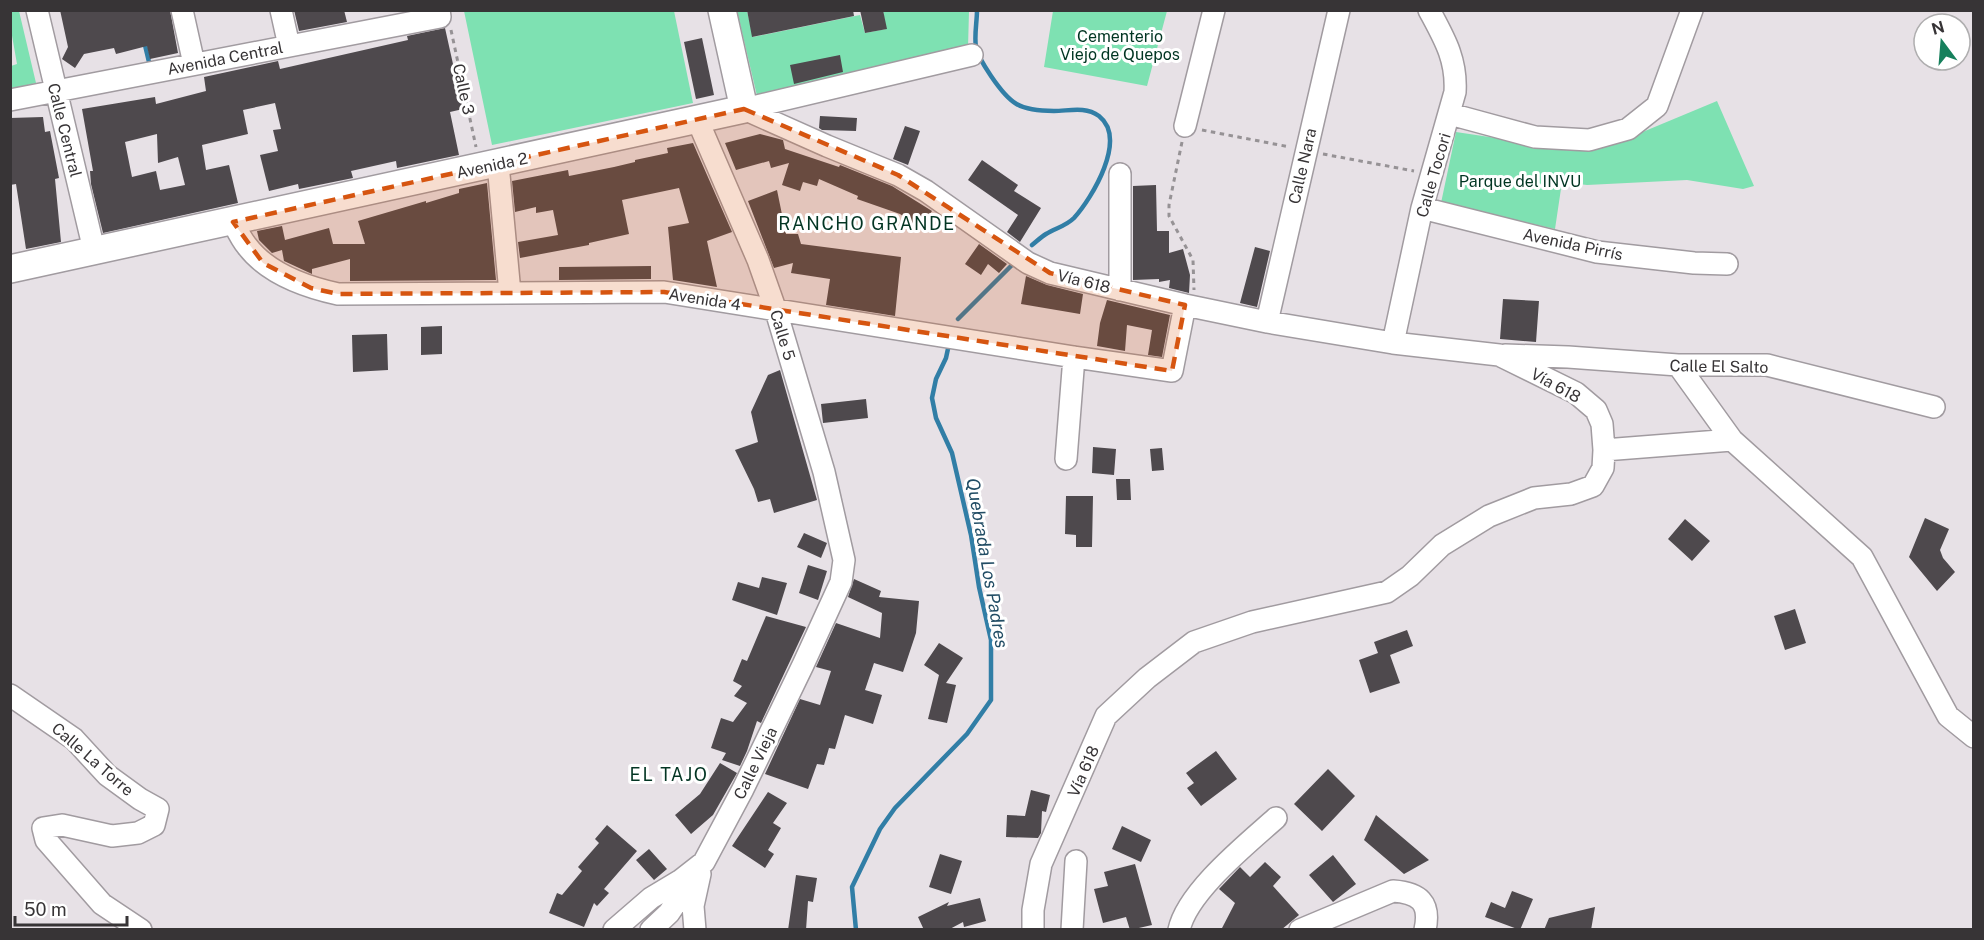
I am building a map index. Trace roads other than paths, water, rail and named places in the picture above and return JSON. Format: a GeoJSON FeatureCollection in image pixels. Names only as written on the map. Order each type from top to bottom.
{"type":"FeatureCollection","features":[{"type":"Feature","properties":{"kind":"main road"},"geometry":{"type":"LineString","coordinates":[[722,10],[744,109]]}},
{"type":"Feature","properties":{"kind":"main road","name":"Avenida 2"},"geometry":{"type":"LineString","coordinates":[[10,269],[744,109]]}},
{"type":"Feature","properties":{"kind":"street","name":"Calle Central"},"geometry":{"type":"LineString","coordinates":[[37,10],[94,250]]}},
{"type":"Feature","properties":{"kind":"street"},"geometry":{"type":"LineString","coordinates":[[182,10],[194,64]]}},
{"type":"Feature","properties":{"kind":"street"},"geometry":{"type":"LineString","coordinates":[[281,10],[289,46]]}},
{"type":"Feature","properties":{"kind":"street"},"geometry":{"type":"LineString","coordinates":[[1185,126],[1214,10]]}},
{"type":"Feature","properties":{"kind":"street","name":"Calle Nara"},"geometry":{"type":"LineString","coordinates":[[1267,322],[1339,10]]}},
{"type":"Feature","properties":{"kind":"street","name":"Calle Tocori"},"geometry":{"type":"LineString","coordinates":[[1393,343],[1422,208],[1455,92],[1454,63],[1429,10]]}},
{"type":"Feature","properties":{"kind":"street"},"geometry":{"type":"LineString","coordinates":[[1450,114],[1535,137],[1589,140],[1628,129],[1657,106],[1692,10]]}},
{"type":"Feature","properties":{"kind":"street","name":"Avenida Central"},"geometry":{"type":"LineString","coordinates":[[10,100],[443,16]]}},
{"type":"Feature","properties":{"kind":"street","name":"Avenida 2"},"geometry":{"type":"LineString","coordinates":[[744,109],[972,55]]}},
{"type":"Feature","properties":{"kind":"street","name":"Vía 618"},"geometry":{"type":"LineString","coordinates":[[744,109],[898,175],[926,191],[1028,263],[1050,273],[1267,322],[1393,343],[1499,355],[1576,393],[1596,410],[1602,424],[1603,468],[1593,486],[1571,494],[1534,498],[1489,516],[1442,545],[1410,576],[1387,592],[1252,622],[1194,642],[1147,678],[1106,716],[1041,864],[1033,930]]}},
{"type":"Feature","properties":{"kind":"street","name":"Calle 5"},"geometry":{"type":"LineString","coordinates":[[697,119],[758,260],[776,311],[824,472],[844,560]]}},
{"type":"Feature","properties":{"kind":"street"},"geometry":{"type":"LineString","coordinates":[[489,166],[510,293]]}},
{"type":"Feature","properties":{"kind":"street"},"geometry":{"type":"LineString","coordinates":[[1120,174],[1120,290]]}},
{"type":"Feature","properties":{"kind":"street","name":"Avenida Pirrís"},"geometry":{"type":"LineString","coordinates":[[1422,208],[1597,252],[1694,264],[1727,264]]}},
{"type":"Feature","properties":{"kind":"street","name":"Avenida 4"},"geometry":{"type":"LineString","coordinates":[[233,222],[247,247],[263,263],[311,288],[338,294],[664,292],[1172,371],[1189,306]]}},
{"type":"Feature","properties":{"kind":"street","name":"Calle El Salto"},"geometry":{"type":"LineString","coordinates":[[1499,355],[1568,357],[1678,366],[1767,365],[1934,406]]}},
{"type":"Feature","properties":{"kind":"street"},"geometry":{"type":"LineString","coordinates":[[1066,459],[1074,357]]}},
{"type":"Feature","properties":{"kind":"street"},"geometry":{"type":"LineString","coordinates":[[1678,366],[1732,440],[1862,557],[1948,716],[1974,737]]}},
{"type":"Feature","properties":{"kind":"street"},"geometry":{"type":"LineString","coordinates":[[1604,450],[1732,440]]}},
{"type":"Feature","properties":{"kind":"street","name":"Calle Vieja"},"geometry":{"type":"LineString","coordinates":[[615,930],[651,898],[681,880],[704,862],[743,789],[803,665],[841,582],[844,560]]}},
{"type":"Feature","properties":{"kind":"street","name":"Calle La Torre"},"geometry":{"type":"LineString","coordinates":[[10,695],[74,739],[107,775],[158,809],[154,825],[138,833],[112,836],[62,825],[43,828],[46,840],[102,904],[141,930]]}},
{"type":"Feature","properties":{"kind":"street"},"geometry":{"type":"LineString","coordinates":[[1179,930],[1181,919],[1218,870],[1276,818]]}},
{"type":"Feature","properties":{"kind":"street"},"geometry":{"type":"LineString","coordinates":[[1072,930],[1076,861]]}},
{"type":"Feature","properties":{"kind":"street"},"geometry":{"type":"LineString","coordinates":[[651,930],[669,913],[704,862]]}},
{"type":"Feature","properties":{"kind":"street"},"geometry":{"type":"LineString","coordinates":[[696,930],[693,906],[696,886],[704,862]]}},
{"type":"Feature","properties":{"kind":"street"},"geometry":{"type":"LineString","coordinates":[[1300,930],[1393,891],[1407,892],[1418,897],[1425,904],[1428,917],[1425,930]]}},
{"type":"Feature","properties":{"kind":"waterway","name":"Quebrada Los Padres"},"geometry":{"type":"LineString","coordinates":[[977,10],[975,38],[978,54],[998,86],[1010,99],[1016,104],[1042,111],[1088,111],[1099,116],[1107,126],[1110,139],[1109,153],[1090,197],[1071,221],[1046,234],[1032,245]]}},
{"type":"Feature","properties":{"kind":"waterway"},"geometry":{"type":"LineString","coordinates":[[144,41],[149,62]]}},
{"type":"Feature","properties":{"kind":"waterway","name":"Quebrada Los Padres"},"geometry":{"type":"LineString","coordinates":[[958,319],[1015,262]]}},
{"type":"Feature","properties":{"kind":"waterway","name":"Quebrada Los Padres"},"geometry":{"type":"LineString","coordinates":[[856,930],[852,887],[880,829],[895,808],[967,734],[991,700],[991,640],[979,587],[971,535],[952,453],[936,418],[932,398],[936,379],[946,358],[949,344]]}},
{"type":"Feature","properties":{"kind":"district","name":"RANCHO GRANDE"},"geometry":{"type":"Point","coordinates":[867,224]}},
{"type":"Feature","properties":{"kind":"district","name":"EL TAJO"},"geometry":{"type":"Point","coordinates":[669,775]}},
{"type":"Feature","properties":{"kind":"park label","name":"Cementerio Viejo de Quepos"},"geometry":{"type":"Point","coordinates":[1120,45]}},
{"type":"Feature","properties":{"kind":"park label","name":"Parque del INVU"},"geometry":{"type":"Point","coordinates":[1520,181]}}]}
